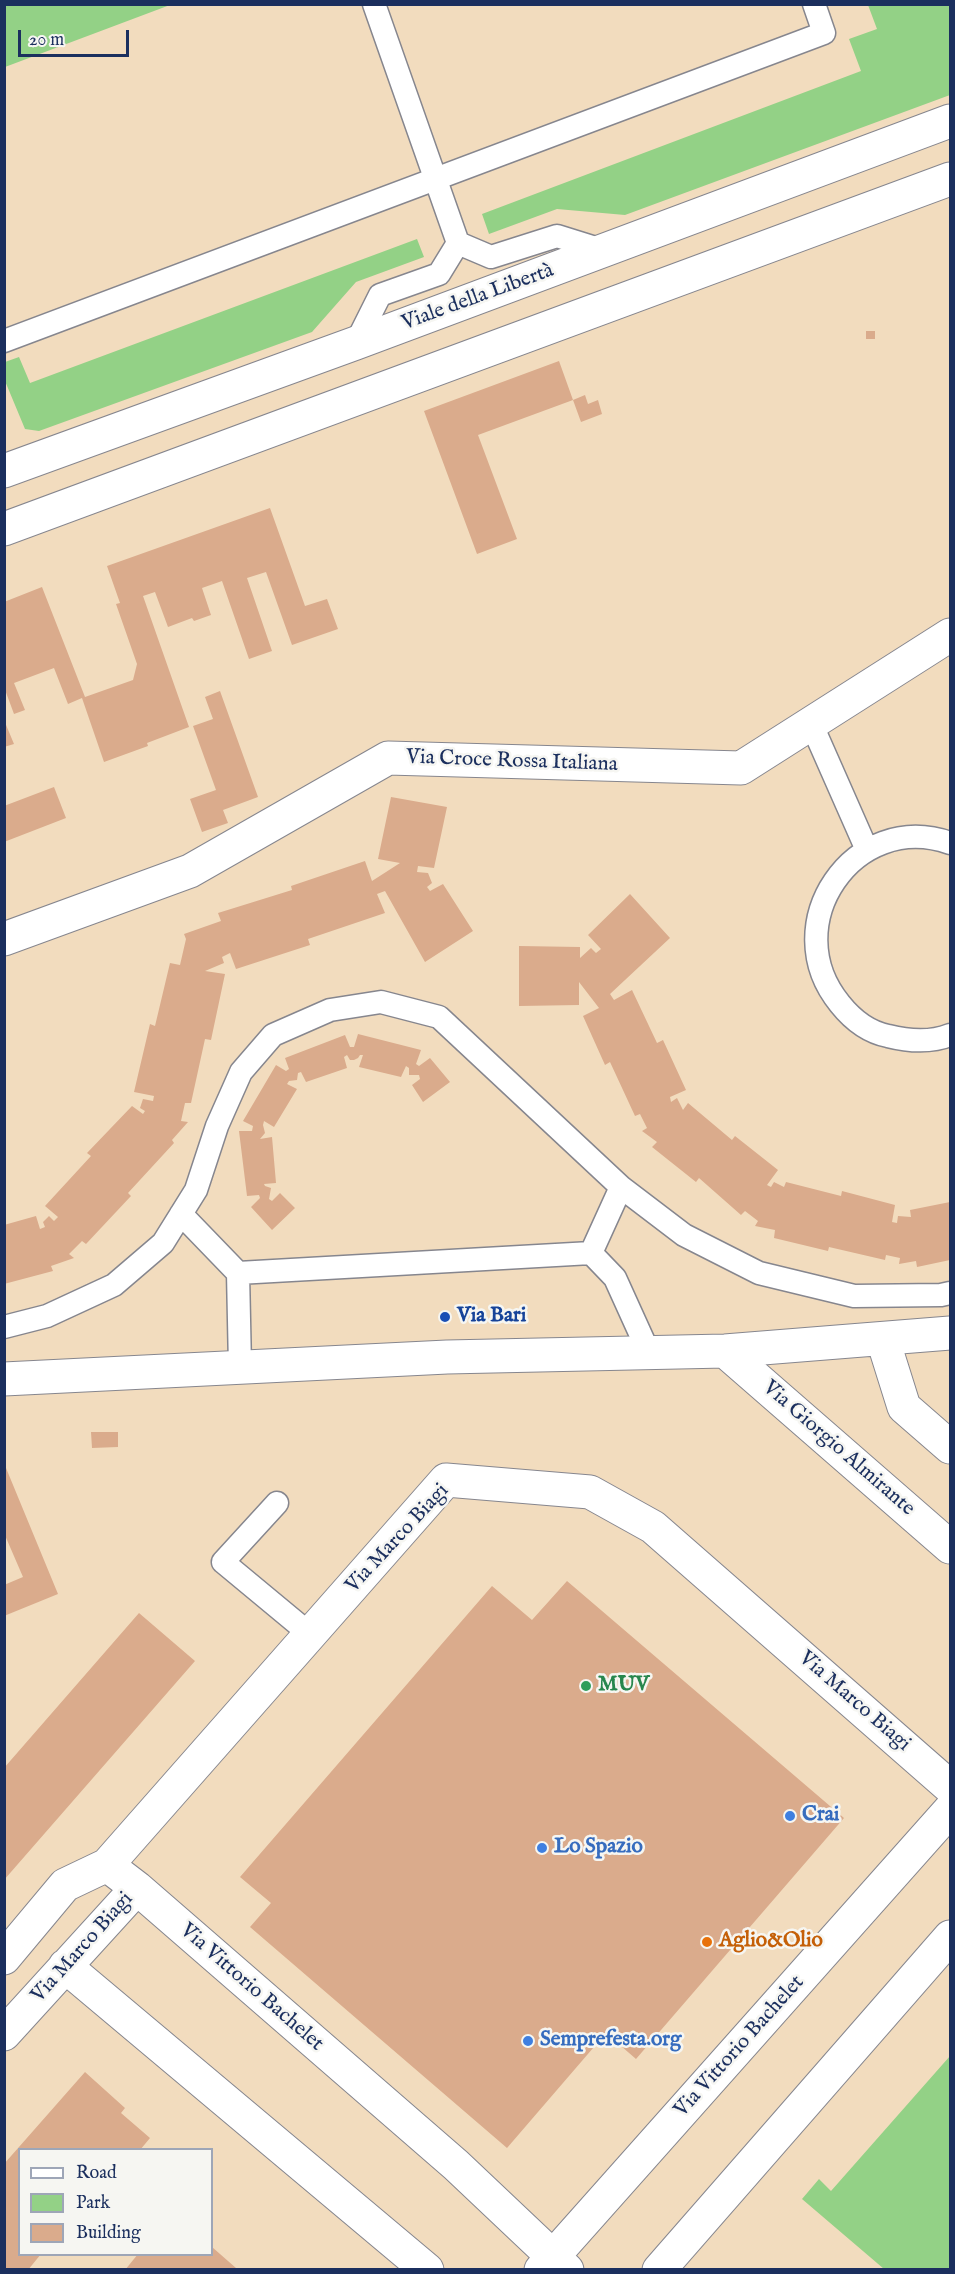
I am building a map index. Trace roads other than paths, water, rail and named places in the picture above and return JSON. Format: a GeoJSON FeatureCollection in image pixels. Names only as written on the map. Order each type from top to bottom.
{"type":"FeatureCollection","features":[{"type":"Feature","properties":{"kind":"street","name":"Viale della Libertà"},"geometry":{"type":"LineString","coordinates":[[4,471],[356,344],[951,121]]}},
{"type":"Feature","properties":{"kind":"street"},"geometry":{"type":"LineString","coordinates":[[4,529],[951,179]]}},
{"type":"Feature","properties":{"kind":"street","name":"Via Croce Rossa Italiana"},"geometry":{"type":"LineString","coordinates":[[4,939],[190,872],[388,758],[741,768],[951,635]]}},
{"type":"Feature","properties":{"kind":"street"},"geometry":{"type":"LineString","coordinates":[[4,1379],[447,1358],[725,1351],[951,1333]]}},
{"type":"Feature","properties":{"kind":"street"},"geometry":{"type":"LineString","coordinates":[[883,1340],[904,1407],[951,1447]]}},
{"type":"Feature","properties":{"kind":"street","name":"Via Giorgio Almirante"},"geometry":{"type":"LineString","coordinates":[[725,1351],[951,1547]]}},
{"type":"Feature","properties":{"kind":"street","name":"Via Marco Biagi"},"geometry":{"type":"LineString","coordinates":[[4,1958],[65,1886],[107,1865],[446,1480],[590,1492],[653,1527],[951,1787]]}},
{"type":"Feature","properties":{"kind":"street","name":"Via Vittorio Bachelet"},"geometry":{"type":"LineString","coordinates":[[107,1865],[137,1888],[456,2165],[554,2265],[951,1810]]}},
{"type":"Feature","properties":{"kind":"street","name":"Via Marco Biagi"},"geometry":{"type":"LineString","coordinates":[[4,2034],[137,1888]]}},
{"type":"Feature","properties":{"kind":"street"},"geometry":{"type":"LineString","coordinates":[[659,2270],[951,1937]]}},
{"type":"Feature","properties":{"kind":"street"},"geometry":{"type":"LineString","coordinates":[[65,1966],[427,2270]]}},
{"type":"Feature","properties":{"kind":"lane"},"geometry":{"type":"LineString","coordinates":[[374,4],[458,243],[491,257],[556,236],[605,251]]}},
{"type":"Feature","properties":{"kind":"lane"},"geometry":{"type":"LineString","coordinates":[[4,341],[824,33],[814,4]]}},
{"type":"Feature","properties":{"kind":"lane"},"geometry":{"type":"LineString","coordinates":[[356,344],[380,295],[439,274],[458,243]]}},
{"type":"Feature","properties":{"kind":"lane"},"geometry":{"type":"LineString","coordinates":[[811,723],[867,850]]}},
{"type":"Feature","properties":{"kind":"lane"},"geometry":{"type":"LineString","coordinates":[[951,843],[934,837],[900,838],[867,850],[841,870],[824,897],[815,929],[817,962],[829,991],[850,1016],[877,1034],[909,1041],[942,1039],[951,1035]]}},
{"type":"Feature","properties":{"kind":"lane"},"geometry":{"type":"LineString","coordinates":[[4,1327],[47,1316],[114,1285],[164,1243],[196,1190],[217,1126],[241,1072],[273,1035],[330,1010],[381,1002],[439,1017],[621,1187],[684,1235],[759,1273],[854,1296],[951,1293]]}},
{"type":"Feature","properties":{"kind":"lane"},"geometry":{"type":"LineString","coordinates":[[591,1253],[621,1187]]}},
{"type":"Feature","properties":{"kind":"lane"},"geometry":{"type":"LineString","coordinates":[[181,1214],[238,1273],[240,1367]]}},
{"type":"Feature","properties":{"kind":"lane"},"geometry":{"type":"LineString","coordinates":[[238,1273],[591,1253],[615,1278],[649,1353]]}},
{"type":"Feature","properties":{"kind":"lane"},"geometry":{"type":"LineString","coordinates":[[277,1503],[223,1562],[311,1635]]}},
{"type":"Feature","properties":{"kind":"place","name":"Via Bari"},"geometry":{"type":"Point","coordinates":[445,1317]}},
{"type":"Feature","properties":{"kind":"place","name":"MUV"},"geometry":{"type":"Point","coordinates":[586,1686]}},
{"type":"Feature","properties":{"kind":"place","name":"Crai"},"geometry":{"type":"Point","coordinates":[790,1816]}},
{"type":"Feature","properties":{"kind":"place","name":"Lo Spazio"},"geometry":{"type":"Point","coordinates":[542,1848]}},
{"type":"Feature","properties":{"kind":"place","name":"Aglio&Olio"},"geometry":{"type":"Point","coordinates":[707,1942]}},
{"type":"Feature","properties":{"kind":"place","name":"Semprefesta.org"},"geometry":{"type":"Point","coordinates":[528,2041]}}]}
